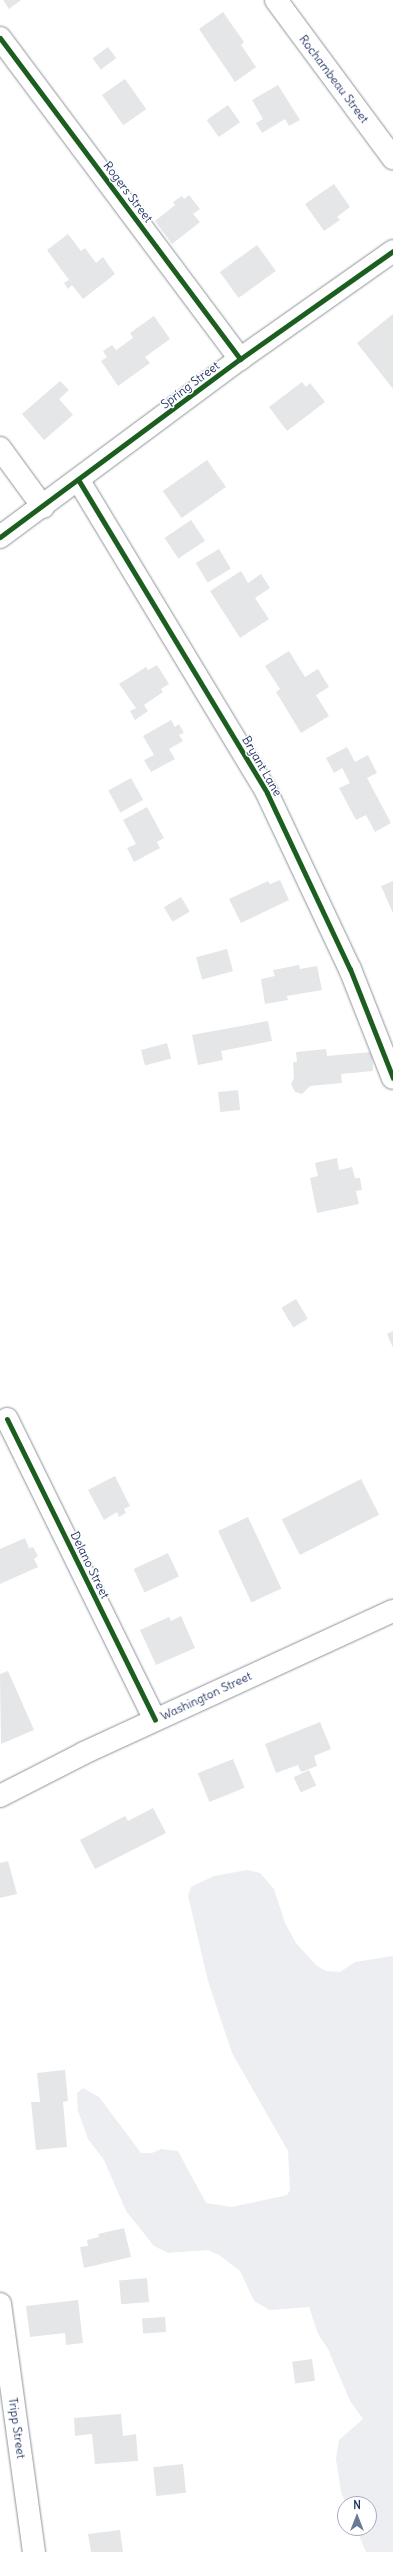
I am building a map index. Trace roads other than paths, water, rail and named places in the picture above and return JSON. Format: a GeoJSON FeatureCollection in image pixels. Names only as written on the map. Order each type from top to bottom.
{"type":"FeatureCollection","features":[{"type":"Feature","properties":{"kind":"street","name":"Rochambeau Street"},"geometry":{"type":"LineString","coordinates":[[276,0],[393,158]]}},
{"type":"Feature","properties":{"kind":"street","name":"Rogers Street"},"geometry":{"type":"LineString","coordinates":[[0,38],[240,359]]}},
{"type":"Feature","properties":{"kind":"street","name":"Spring Street"},"geometry":{"type":"LineString","coordinates":[[0,537],[79,481],[240,359],[393,251]]}},
{"type":"Feature","properties":{"kind":"street"},"geometry":{"type":"LineString","coordinates":[[0,448],[43,507]]}},
{"type":"Feature","properties":{"kind":"street","name":"Bryant Lane"},"geometry":{"type":"LineString","coordinates":[[79,481],[267,793],[350,969],[393,1078]]}},
{"type":"Feature","properties":{"kind":"street","name":"Delano Street"},"geometry":{"type":"LineString","coordinates":[[7,1419],[155,1720]]}},
{"type":"Feature","properties":{"kind":"street","name":"Washington Street"},"geometry":{"type":"LineString","coordinates":[[0,1796],[155,1720],[393,1611]]}},
{"type":"Feature","properties":{"kind":"street","name":"Tripp Street"},"geometry":{"type":"LineString","coordinates":[[0,2304],[34,2552]]}}]}
